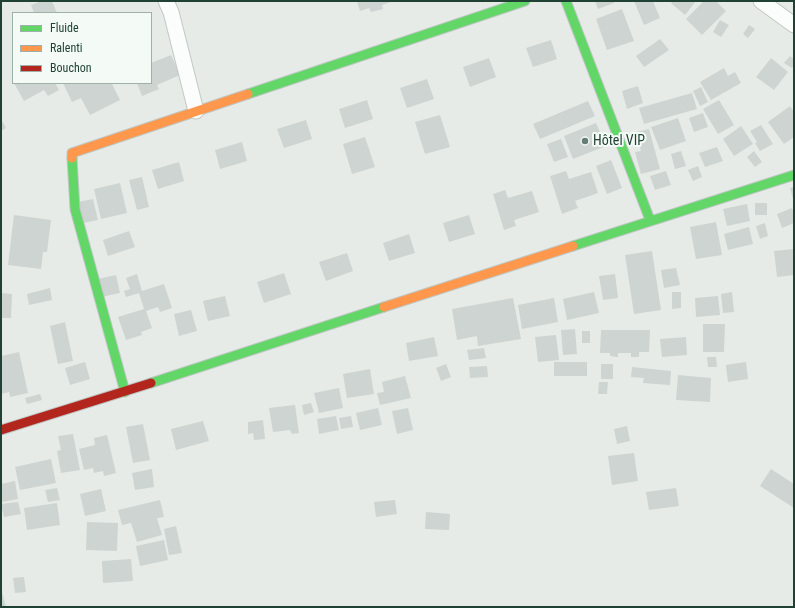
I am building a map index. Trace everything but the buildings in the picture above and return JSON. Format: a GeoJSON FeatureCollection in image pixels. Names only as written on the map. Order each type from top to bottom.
{"type":"FeatureCollection","features":[{"type":"Feature","properties":{"kind":"main road"},"geometry":{"type":"LineString","coordinates":[[125,392],[75,209],[72,153],[525,1]]}},
{"type":"Feature","properties":{"kind":"main road"},"geometry":{"type":"LineString","coordinates":[[566,1],[650,220]]}},
{"type":"Feature","properties":{"kind":"main road"},"geometry":{"type":"LineString","coordinates":[[1,430],[125,392],[650,220],[794,175]]}},
{"type":"Feature","properties":{"kind":"street"},"geometry":{"type":"LineString","coordinates":[[166,1],[171,12],[196,111]]}},
{"type":"Feature","properties":{"kind":"street"},"geometry":{"type":"LineString","coordinates":[[760,1],[794,24]]}},
{"type":"Feature","properties":{"kind":"traffic: fast"},"geometry":{"type":"LineString","coordinates":[[248,94],[525,1]]}},
{"type":"Feature","properties":{"kind":"traffic: fast"},"geometry":{"type":"LineString","coordinates":[[566,1],[650,220]]}},
{"type":"Feature","properties":{"kind":"traffic: fast"},"geometry":{"type":"LineString","coordinates":[[72,158],[75,209],[125,392]]}},
{"type":"Feature","properties":{"kind":"traffic: fast"},"geometry":{"type":"LineString","coordinates":[[573,246],[794,175]]}},
{"type":"Feature","properties":{"kind":"traffic: fast"},"geometry":{"type":"LineString","coordinates":[[151,383],[384,307]]}},
{"type":"Feature","properties":{"kind":"traffic: slow"},"geometry":{"type":"LineString","coordinates":[[72,158],[72,153],[248,94]]}},
{"type":"Feature","properties":{"kind":"traffic: slow"},"geometry":{"type":"LineString","coordinates":[[384,307],[573,246]]}},
{"type":"Feature","properties":{"kind":"traffic: jam"},"geometry":{"type":"LineString","coordinates":[[1,430],[151,383]]}},
{"type":"Feature","properties":{"kind":"place","name":"Hôtel VIP"},"geometry":{"type":"Point","coordinates":[585,141]}}]}
